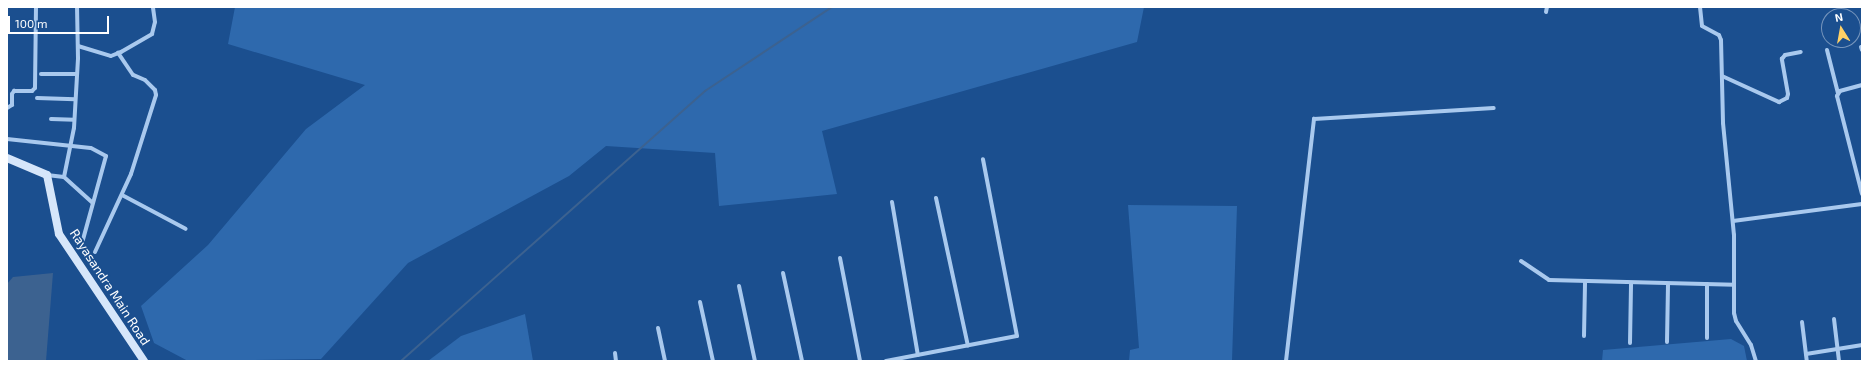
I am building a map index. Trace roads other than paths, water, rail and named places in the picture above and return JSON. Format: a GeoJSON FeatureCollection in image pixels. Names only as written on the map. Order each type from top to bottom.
{"type":"FeatureCollection","features":[{"type":"Feature","properties":{"kind":"street"},"geometry":{"type":"LineString","coordinates":[[7,108],[12,105],[12,94],[14,91],[32,91],[35,88],[36,7]]}},
{"type":"Feature","properties":{"kind":"street"},"geometry":{"type":"LineString","coordinates":[[64,177],[74,120],[78,46],[76,7]]}},
{"type":"Feature","properties":{"kind":"street"},"geometry":{"type":"LineString","coordinates":[[78,46],[111,56],[118,54],[152,34],[155,22],[153,7]]}},
{"type":"Feature","properties":{"kind":"street"},"geometry":{"type":"LineString","coordinates":[[1546,12],[1547,7]]}},
{"type":"Feature","properties":{"kind":"street"},"geometry":{"type":"LineString","coordinates":[[1700,7],[1702,26],[1719,35],[1721,40],[1723,123],[1733,221],[1736,321],[1751,345],[1756,361]]}},
{"type":"Feature","properties":{"kind":"street"},"geometry":{"type":"LineString","coordinates":[[1827,50],[1862,194]]}},
{"type":"Feature","properties":{"kind":"street"},"geometry":{"type":"LineString","coordinates":[[1722,76],[1779,102],[1787,98],[1788,94],[1782,58],[1785,55],[1801,52]]}},
{"type":"Feature","properties":{"kind":"street"},"geometry":{"type":"LineString","coordinates":[[95,252],[131,174],[156,95],[155,90],[145,80],[133,75],[118,54]]}},
{"type":"Feature","properties":{"kind":"street"},"geometry":{"type":"LineString","coordinates":[[41,74],[77,74]]}},
{"type":"Feature","properties":{"kind":"street"},"geometry":{"type":"LineString","coordinates":[[1838,93],[1862,86]]}},
{"type":"Feature","properties":{"kind":"street"},"geometry":{"type":"LineString","coordinates":[[38,98],[75,99]]}},
{"type":"Feature","properties":{"kind":"street"},"geometry":{"type":"LineString","coordinates":[[1286,361],[1314,119],[1494,108]]}},
{"type":"Feature","properties":{"kind":"street"},"geometry":{"type":"LineString","coordinates":[[51,119],[74,120]]}},
{"type":"Feature","properties":{"kind":"street"},"geometry":{"type":"LineString","coordinates":[[7,139],[92,148],[106,156],[92,202],[88,227],[81,247]]}},
{"type":"Feature","properties":{"kind":"street"},"geometry":{"type":"LineString","coordinates":[[7,158],[47,175],[64,177],[92,202]]}},
{"type":"Feature","properties":{"kind":"street"},"geometry":{"type":"LineString","coordinates":[[886,361],[1017,336],[983,159]]}},
{"type":"Feature","properties":{"kind":"street","name":"Rayasandra Main Road"},"geometry":{"type":"LineString","coordinates":[[47,175],[59,234],[144,361]]}},
{"type":"Feature","properties":{"kind":"street"},"geometry":{"type":"LineString","coordinates":[[122,196],[186,228]]}},
{"type":"Feature","properties":{"kind":"street"},"geometry":{"type":"LineString","coordinates":[[936,198],[968,346]]}},
{"type":"Feature","properties":{"kind":"street"},"geometry":{"type":"LineString","coordinates":[[892,202],[918,355]]}},
{"type":"Feature","properties":{"kind":"street"},"geometry":{"type":"LineString","coordinates":[[1733,221],[1862,204]]}},
{"type":"Feature","properties":{"kind":"street"},"geometry":{"type":"LineString","coordinates":[[840,258],[860,361]]}},
{"type":"Feature","properties":{"kind":"street"},"geometry":{"type":"LineString","coordinates":[[1521,261],[1550,280],[1734,285]]}},
{"type":"Feature","properties":{"kind":"street"},"geometry":{"type":"LineString","coordinates":[[783,273],[802,361]]}},
{"type":"Feature","properties":{"kind":"street"},"geometry":{"type":"LineString","coordinates":[[1584,336],[1585,282]]}},
{"type":"Feature","properties":{"kind":"street"},"geometry":{"type":"LineString","coordinates":[[1630,343],[1631,283]]}},
{"type":"Feature","properties":{"kind":"street"},"geometry":{"type":"LineString","coordinates":[[1667,342],[1668,284]]}},
{"type":"Feature","properties":{"kind":"street"},"geometry":{"type":"LineString","coordinates":[[1707,284],[1707,338]]}},
{"type":"Feature","properties":{"kind":"street"},"geometry":{"type":"LineString","coordinates":[[739,286],[755,361]]}},
{"type":"Feature","properties":{"kind":"street"},"geometry":{"type":"LineString","coordinates":[[700,302],[713,361]]}},
{"type":"Feature","properties":{"kind":"street"},"geometry":{"type":"LineString","coordinates":[[1834,319],[1839,361]]}},
{"type":"Feature","properties":{"kind":"street"},"geometry":{"type":"LineString","coordinates":[[1802,322],[1807,361]]}},
{"type":"Feature","properties":{"kind":"street"},"geometry":{"type":"LineString","coordinates":[[658,328],[665,361]]}},
{"type":"Feature","properties":{"kind":"street"},"geometry":{"type":"LineString","coordinates":[[1806,354],[1862,345]]}},
{"type":"Feature","properties":{"kind":"street"},"geometry":{"type":"LineString","coordinates":[[615,353],[616,361]]}},
{"type":"Feature","properties":{"kind":"waterway"},"geometry":{"type":"LineString","coordinates":[[401,361],[705,91],[832,7]]}}]}
